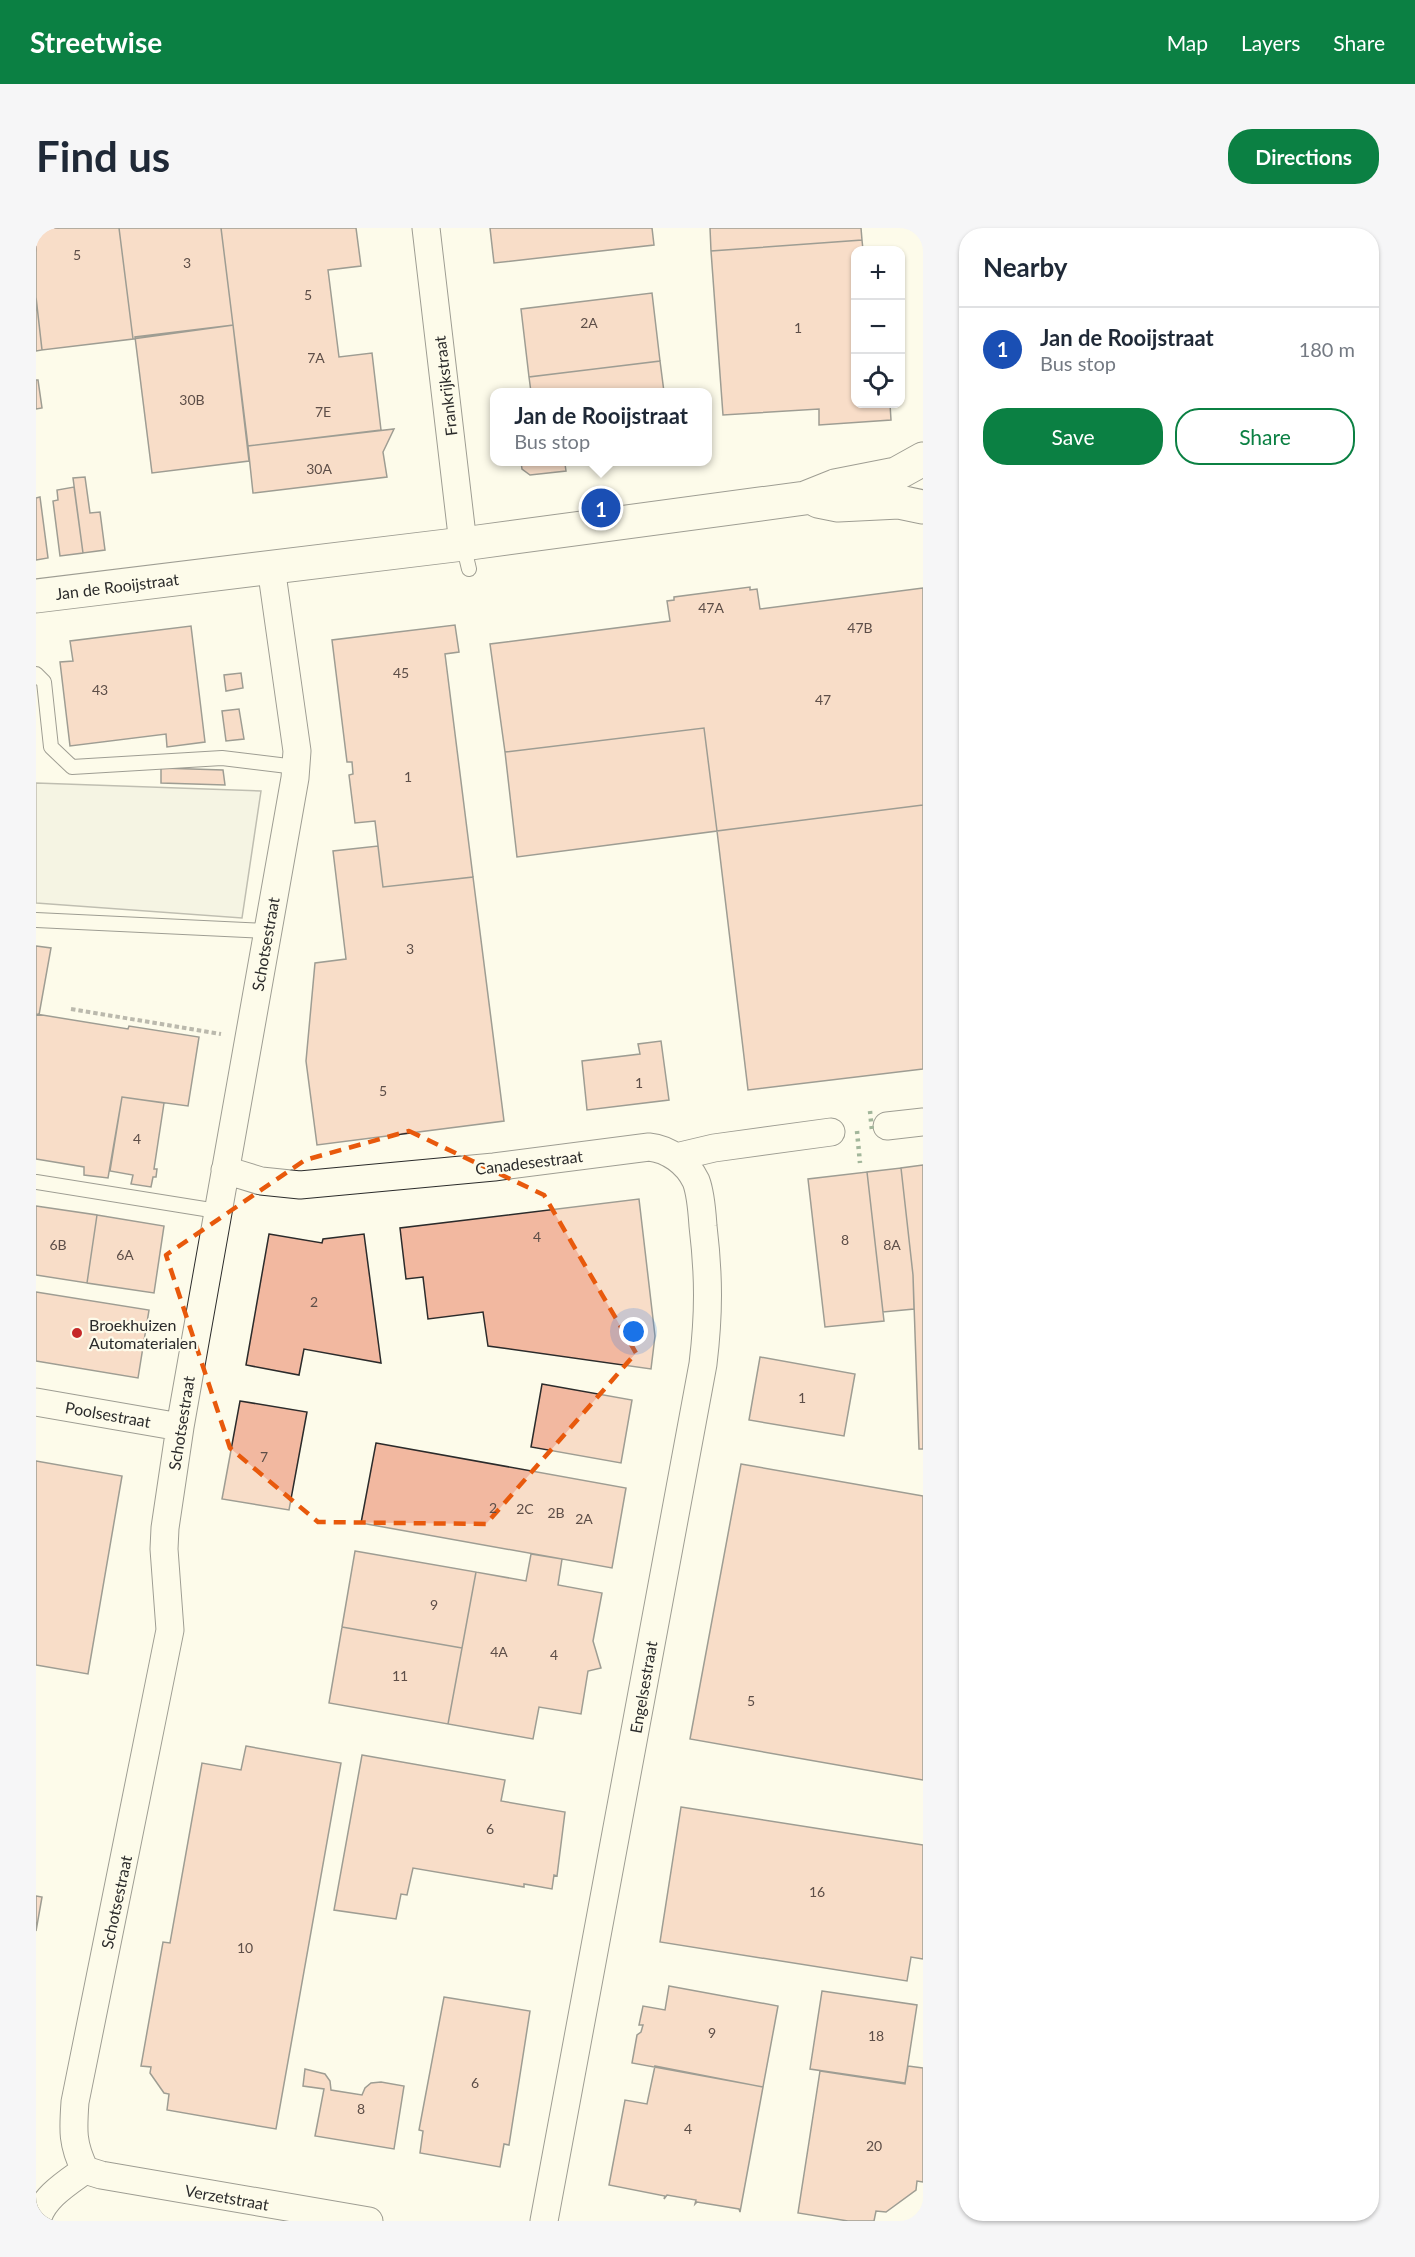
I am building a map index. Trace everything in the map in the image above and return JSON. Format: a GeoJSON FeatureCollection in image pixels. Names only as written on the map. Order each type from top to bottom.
{"type":"FeatureCollection","features":[{"type":"Feature","properties":{"kind":"street","name":"Frankrijkstraat"},"geometry":{"type":"LineString","coordinates":[[426,228],[466,557]]}},
{"type":"Feature","properties":{"kind":"street","name":"Jan de Rooijstraat"},"geometry":{"type":"LineString","coordinates":[[36,596],[271,567],[466,557],[805,498],[836,486],[896,474],[923,459]]}},
{"type":"Feature","properties":{"kind":"street","name":"Jan de Rooijstraat"},"geometry":{"type":"LineString","coordinates":[[805,498],[838,505],[898,502],[923,507]]}},
{"type":"Feature","properties":{"kind":"street","name":"Schotsestraat"},"geometry":{"type":"LineString","coordinates":[[85,2170],[76,2152],[73,2128],[75,2102],[170,1630],[164,1550],[165,1528],[217,1211],[296,767],[297,751],[271,567]]}},
{"type":"Feature","properties":{"kind":"street"},"geometry":{"type":"LineString","coordinates":[[887,1126],[923,1122]]}},
{"type":"Feature","properties":{"kind":"street"},"geometry":{"type":"LineString","coordinates":[[676,1157],[714,1148],[831,1132]]}},
{"type":"Feature","properties":{"kind":"street","name":"Canadesestraat"},"geometry":{"type":"LineString","coordinates":[[225,1170],[261,1181],[300,1185],[494,1167],[649,1147],[658,1148],[676,1157]]}},
{"type":"Feature","properties":{"kind":"street","name":"Engelsestraat"},"geometry":{"type":"LineString","coordinates":[[544,2221],[703,1364],[708,1318],[708,1269],[701,1205],[695,1180],[676,1157]]}},
{"type":"Feature","properties":{"kind":"street","name":"Poolsestraat"},"geometry":{"type":"LineString","coordinates":[[36,1402],[180,1427]]}},
{"type":"Feature","properties":{"kind":"street"},"geometry":{"type":"LineString","coordinates":[[37,2221],[38,2215],[48,2200],[85,2170]]}},
{"type":"Feature","properties":{"kind":"street","name":"Verzetstraat"},"geometry":{"type":"LineString","coordinates":[[85,2170],[101,2175],[369,2221]]}},
{"type":"Feature","properties":{"kind":"lane"},"geometry":{"type":"LineString","coordinates":[[36,674],[44,682],[42,721],[51,747],[72,767],[222,758],[296,767]]}},
{"type":"Feature","properties":{"kind":"lane"},"geometry":{"type":"LineString","coordinates":[[36,920],[267,931]]}},
{"type":"Feature","properties":{"kind":"lane"},"geometry":{"type":"LineString","coordinates":[[36,1182],[217,1211]]}},
{"type":"Feature","properties":{"kind":"path"},"geometry":{"type":"LineString","coordinates":[[71,1009],[248,1038]]}},
{"type":"Feature","properties":{"kind":"highlighted area"},"geometry":{"type":"Polygon","coordinates":[[[409,1131],[544,1195],[636,1353],[486,1524],[318,1522],[230,1448],[166,1255],[305,1160],[409,1131]]]}},
{"type":"Feature","properties":{"kind":"shaded area"},"geometry":{"type":"Polygon","coordinates":[[[36,783],[261,791],[242,918],[36,903],[36,783]]]}},
{"type":"Feature","properties":{"kind":"building"},"geometry":{"type":"Polygon","coordinates":[[[36,228],[119,228],[133,339],[42,350],[36,297],[36,228]]]}},
{"type":"Feature","properties":{"kind":"building"},"geometry":{"type":"Polygon","coordinates":[[[119,228],[221,228],[233,325],[133,339],[119,228]]]}},
{"type":"Feature","properties":{"kind":"building"},"geometry":{"type":"Polygon","coordinates":[[[221,228],[356,228],[361,266],[328,270],[339,357],[372,353],[381,430],[248,446],[221,228]]]}},
{"type":"Feature","properties":{"kind":"building"},"geometry":{"type":"Polygon","coordinates":[[[490,228],[652,228],[654,245],[494,263],[490,228]]]}},
{"type":"Feature","properties":{"kind":"building"},"geometry":{"type":"Polygon","coordinates":[[[710,228],[861,228],[862,240],[711,251],[710,228]]]}},
{"type":"Feature","properties":{"kind":"building"},"geometry":{"type":"Polygon","coordinates":[[[862,240],[863,246],[851,246],[851,408],[890,408],[891,420],[819,425],[819,409],[723,415],[711,251],[862,240]]]}},
{"type":"Feature","properties":{"kind":"building"},"geometry":{"type":"Polygon","coordinates":[[[652,293],[660,361],[529,377],[521,309],[652,293]]]}},
{"type":"Feature","properties":{"kind":"building"},"geometry":{"type":"Polygon","coordinates":[[[36,297],[42,350],[36,351],[36,297]]]}},
{"type":"Feature","properties":{"kind":"building"},"geometry":{"type":"Polygon","coordinates":[[[233,325],[249,461],[152,473],[135,337],[233,325]]]}},
{"type":"Feature","properties":{"kind":"building"},"geometry":{"type":"Polygon","coordinates":[[[660,361],[663,388],[530,388],[529,377],[660,361]]]}},
{"type":"Feature","properties":{"kind":"building"},"geometry":{"type":"Polygon","coordinates":[[[36,380],[38,380],[42,408],[36,409],[36,380]]]}},
{"type":"Feature","properties":{"kind":"building"},"geometry":{"type":"Polygon","coordinates":[[[394,429],[383,452],[387,477],[253,493],[248,446],[394,429]]]}},
{"type":"Feature","properties":{"kind":"building"},"geometry":{"type":"Polygon","coordinates":[[[522,466],[565,466],[566,471],[530,475],[522,466]]]}},
{"type":"Feature","properties":{"kind":"building"},"geometry":{"type":"Polygon","coordinates":[[[85,477],[90,513],[100,512],[105,550],[83,553],[73,478],[85,477]]]}},
{"type":"Feature","properties":{"kind":"building"},"geometry":{"type":"Polygon","coordinates":[[[74,487],[83,553],[60,556],[53,501],[58,500],[57,490],[74,487]]]}},
{"type":"Feature","properties":{"kind":"building"},"geometry":{"type":"Polygon","coordinates":[[[40,497],[48,558],[36,560],[36,498],[40,497]]]}},
{"type":"Feature","properties":{"kind":"building"},"geometry":{"type":"Polygon","coordinates":[[[750,587],[750,590],[757,589],[760,609],[923,588],[923,805],[717,831],[704,728],[505,752],[490,644],[670,621],[667,601],[674,600],[674,597],[750,587]]]}},
{"type":"Feature","properties":{"kind":"building"},"geometry":{"type":"Polygon","coordinates":[[[455,625],[459,652],[445,654],[473,877],[383,887],[375,821],[355,823],[349,775],[353,774],[352,762],[347,762],[332,640],[455,625]]]}},
{"type":"Feature","properties":{"kind":"building"},"geometry":{"type":"Polygon","coordinates":[[[191,626],[205,742],[167,747],[166,734],[70,746],[60,662],[73,661],[70,641],[191,626]]]}},
{"type":"Feature","properties":{"kind":"building"},"geometry":{"type":"Polygon","coordinates":[[[241,673],[243,688],[226,691],[224,675],[241,673]]]}},
{"type":"Feature","properties":{"kind":"building"},"geometry":{"type":"Polygon","coordinates":[[[239,709],[244,739],[226,741],[222,711],[239,709]]]}},
{"type":"Feature","properties":{"kind":"building"},"geometry":{"type":"Polygon","coordinates":[[[704,728],[717,831],[517,857],[505,752],[704,728]]]}},
{"type":"Feature","properties":{"kind":"building"},"geometry":{"type":"Polygon","coordinates":[[[161,768],[223,770],[225,785],[161,783],[161,768]]]}},
{"type":"Feature","properties":{"kind":"building"},"geometry":{"type":"Polygon","coordinates":[[[923,805],[923,1069],[748,1090],[717,831],[923,805]]]}},
{"type":"Feature","properties":{"kind":"building"},"geometry":{"type":"Polygon","coordinates":[[[378,846],[383,887],[473,877],[504,1121],[317,1145],[306,1061],[315,963],[346,959],[333,851],[378,846]]]}},
{"type":"Feature","properties":{"kind":"building"},"geometry":{"type":"Polygon","coordinates":[[[36,946],[51,948],[39,1015],[36,1014],[36,946]]]}},
{"type":"Feature","properties":{"kind":"building"},"geometry":{"type":"Polygon","coordinates":[[[36,1014],[128,1029],[129,1026],[199,1037],[188,1106],[122,1097],[108,1178],[84,1175],[84,1167],[36,1159],[36,1014]]]}},
{"type":"Feature","properties":{"kind":"building"},"geometry":{"type":"Polygon","coordinates":[[[661,1041],[669,1100],[587,1110],[582,1061],[640,1054],[638,1044],[661,1041]]]}},
{"type":"Feature","properties":{"kind":"building"},"geometry":{"type":"Polygon","coordinates":[[[122,1097],[164,1103],[154,1169],[157,1169],[156,1177],[153,1177],[151,1187],[131,1184],[133,1175],[110,1171],[122,1097]]]}},
{"type":"Feature","properties":{"kind":"building"},"geometry":{"type":"Polygon","coordinates":[[[923,1165],[923,1449],[919,1449],[913,1275],[901,1168],[923,1165]]]}},
{"type":"Feature","properties":{"kind":"building"},"geometry":{"type":"Polygon","coordinates":[[[901,1168],[913,1275],[914,1309],[883,1312],[867,1172],[901,1168]]]}},
{"type":"Feature","properties":{"kind":"building"},"geometry":{"type":"Polygon","coordinates":[[[867,1172],[884,1321],[825,1327],[808,1179],[867,1172]]]}},
{"type":"Feature","properties":{"kind":"building"},"geometry":{"type":"Polygon","coordinates":[[[639,1199],[655,1336],[651,1369],[488,1346],[483,1312],[428,1319],[423,1277],[406,1279],[400,1228],[639,1199]]]}},
{"type":"Feature","properties":{"kind":"building"},"geometry":{"type":"Polygon","coordinates":[[[36,1206],[97,1215],[87,1283],[36,1275],[36,1206]]]}},
{"type":"Feature","properties":{"kind":"building"},"geometry":{"type":"Polygon","coordinates":[[[97,1215],[164,1226],[154,1293],[87,1283],[97,1215]]]}},
{"type":"Feature","properties":{"kind":"building"},"geometry":{"type":"Polygon","coordinates":[[[269,1234],[322,1243],[323,1239],[364,1234],[381,1363],[304,1349],[299,1375],[246,1365],[269,1234]]]}},
{"type":"Feature","properties":{"kind":"building"},"geometry":{"type":"Polygon","coordinates":[[[36,1292],[149,1310],[138,1378],[36,1361],[36,1292]]]}},
{"type":"Feature","properties":{"kind":"building"},"geometry":{"type":"Polygon","coordinates":[[[760,1357],[855,1374],[844,1436],[749,1420],[760,1357]]]}},
{"type":"Feature","properties":{"kind":"building"},"geometry":{"type":"Polygon","coordinates":[[[542,1384],[632,1400],[621,1463],[531,1447],[542,1384]]]}},
{"type":"Feature","properties":{"kind":"building"},"geometry":{"type":"Polygon","coordinates":[[[240,1401],[307,1412],[289,1510],[222,1499],[240,1401]]]}},
{"type":"Feature","properties":{"kind":"building"},"geometry":{"type":"Polygon","coordinates":[[[376,1443],[626,1488],[612,1568],[361,1523],[376,1443]]]}},
{"type":"Feature","properties":{"kind":"building"},"geometry":{"type":"Polygon","coordinates":[[[36,1461],[122,1476],[88,1674],[36,1665],[36,1461]]]}},
{"type":"Feature","properties":{"kind":"building"},"geometry":{"type":"Polygon","coordinates":[[[741,1464],[923,1496],[923,1780],[690,1739],[741,1464]]]}},
{"type":"Feature","properties":{"kind":"building"},"geometry":{"type":"Polygon","coordinates":[[[355,1551],[476,1572],[462,1648],[342,1627],[355,1551]]]}},
{"type":"Feature","properties":{"kind":"building"},"geometry":{"type":"Polygon","coordinates":[[[531,1554],[562,1559],[558,1585],[602,1593],[593,1641],[601,1668],[588,1671],[581,1714],[539,1707],[533,1739],[448,1724],[476,1572],[526,1581],[531,1554]]]}},
{"type":"Feature","properties":{"kind":"building"},"geometry":{"type":"Polygon","coordinates":[[[342,1627],[462,1648],[448,1724],[329,1703],[342,1627]]]}},
{"type":"Feature","properties":{"kind":"building"},"geometry":{"type":"Polygon","coordinates":[[[246,1746],[341,1763],[276,2129],[167,2110],[169,2094],[164,2093],[150,2073],[151,2067],[141,2066],[163,1942],[170,1943],[202,1763],[241,1770],[246,1746]]]}},
{"type":"Feature","properties":{"kind":"building"},"geometry":{"type":"Polygon","coordinates":[[[362,1755],[505,1780],[501,1801],[565,1812],[557,1876],[554,1875],[552,1889],[524,1884],[524,1887],[413,1868],[407,1895],[401,1894],[396,1919],[334,1910],[362,1755]]]}},
{"type":"Feature","properties":{"kind":"building"},"geometry":{"type":"Polygon","coordinates":[[[681,1807],[923,1845],[923,1959],[911,1957],[907,1981],[660,1942],[681,1807]]]}},
{"type":"Feature","properties":{"kind":"building"},"geometry":{"type":"Polygon","coordinates":[[[36,1896],[42,1897],[36,1931],[36,1896]]]}},
{"type":"Feature","properties":{"kind":"building"},"geometry":{"type":"Polygon","coordinates":[[[669,1986],[778,2006],[763,2087],[632,2063],[637,2035],[641,2032],[643,2025],[639,2025],[643,2006],[665,2010],[669,1986]]]}},
{"type":"Feature","properties":{"kind":"building"},"geometry":{"type":"Polygon","coordinates":[[[822,1991],[917,2005],[905,2083],[810,2069],[822,1991]]]}},
{"type":"Feature","properties":{"kind":"building"},"geometry":{"type":"Polygon","coordinates":[[[444,1997],[530,2011],[509,2145],[504,2144],[500,2167],[420,2153],[423,2131],[419,2130],[444,1997]]]}},
{"type":"Feature","properties":{"kind":"building"},"geometry":{"type":"Polygon","coordinates":[[[655,2066],[763,2087],[740,2212],[739,2209],[697,2202],[695,2204],[696,2200],[667,2195],[664,2199],[665,2196],[609,2185],[625,2100],[647,2104],[655,2066]]]}},
{"type":"Feature","properties":{"kind":"building"},"geometry":{"type":"Polygon","coordinates":[[[908,2066],[923,2068],[923,2182],[917,2181],[916,2190],[886,2212],[876,2211],[874,2221],[848,2221],[798,2213],[820,2071],[905,2084],[908,2066]]]}},
{"type":"Feature","properties":{"kind":"building"},"geometry":{"type":"Polygon","coordinates":[[[305,2069],[325,2074],[330,2081],[331,2090],[362,2095],[371,2083],[381,2082],[404,2086],[394,2149],[315,2136],[324,2089],[303,2086],[305,2069]]]}},
{"type":"Feature","properties":{"kind":"hedge"},"geometry":{"type":"LineString","coordinates":[[870,1111],[872,1131]]}},
{"type":"Feature","properties":{"kind":"hedge"},"geometry":{"type":"LineString","coordinates":[[857,1131],[860,1163]]}},
{"type":"Feature","properties":{"kind":"place","name":"Jan de Rooijstraat"},"geometry":{"type":"Point","coordinates":[601,508]}},
{"type":"Feature","properties":{"kind":"place","name":"Broekhuizen Automaterialen"},"geometry":{"type":"Point","coordinates":[77,1333]}}]}
